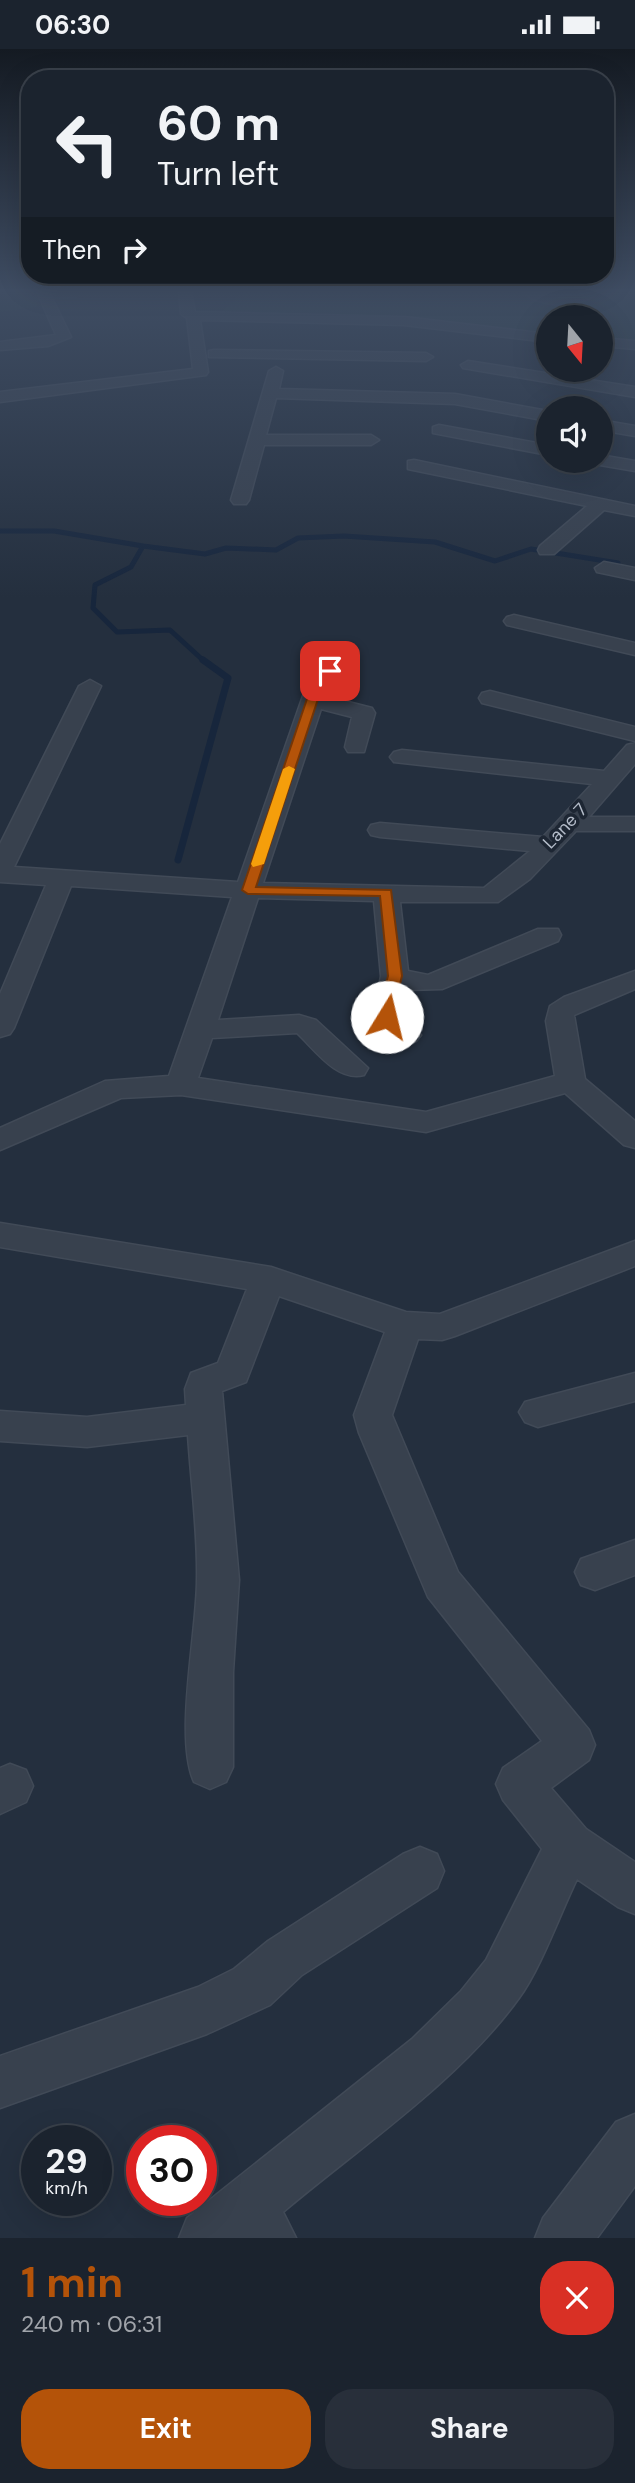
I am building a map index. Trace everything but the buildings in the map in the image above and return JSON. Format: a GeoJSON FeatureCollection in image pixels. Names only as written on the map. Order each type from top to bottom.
{"type":"FeatureCollection","features":[{"type":"Feature","properties":{"kind":"street"},"geometry":{"type":"LineString","coordinates":[[0,397],[23,394]]}},
{"type":"Feature","properties":{"kind":"street"},"geometry":{"type":"LineString","coordinates":[[240,500],[270,394]]}},
{"type":"Feature","properties":{"kind":"street"},"geometry":{"type":"LineString","coordinates":[[283,394],[408,405],[455,399],[536,414]]}},
{"type":"Feature","properties":{"kind":"street"},"geometry":{"type":"LineString","coordinates":[[613,427],[635,431]]}},
{"type":"Feature","properties":{"kind":"street"},"geometry":{"type":"LineString","coordinates":[[439,430],[536,448]]}},
{"type":"Feature","properties":{"kind":"street"},"geometry":{"type":"LineString","coordinates":[[257,440],[371,440]]}},
{"type":"Feature","properties":{"kind":"street"},"geometry":{"type":"LineString","coordinates":[[613,462],[635,466]]}},
{"type":"Feature","properties":{"kind":"street"},"geometry":{"type":"LineString","coordinates":[[414,465],[635,511]]}},
{"type":"Feature","properties":{"kind":"street"},"geometry":{"type":"LineString","coordinates":[[547,550],[600,504]]}},
{"type":"Feature","properties":{"kind":"street"},"geometry":{"type":"LineString","coordinates":[[604,568],[635,574]]}},
{"type":"Feature","properties":{"kind":"street"},"geometry":{"type":"LineString","coordinates":[[514,621],[635,649]]}},
{"type":"Feature","properties":{"kind":"street"},"geometry":{"type":"LineString","coordinates":[[181,1084],[313,699],[330,671]]}},
{"type":"Feature","properties":{"kind":"street"},"geometry":{"type":"LineString","coordinates":[[90,686],[0,871],[248,890],[386,892],[395,976],[386,1011],[387,1017],[405,1035]]}},
{"type":"Feature","properties":{"kind":"street"},"geometry":{"type":"LineString","coordinates":[[490,698],[635,734]]}},
{"type":"Feature","properties":{"kind":"street"},"geometry":{"type":"LineString","coordinates":[[313,699],[364,713],[356,747]]}},
{"type":"Feature","properties":{"kind":"street","name":"Lane 7"},"geometry":{"type":"LineString","coordinates":[[386,892],[489,895],[504,889],[569,824],[635,750]]}},
{"type":"Feature","properties":{"kind":"street"},"geometry":{"type":"LineString","coordinates":[[402,757],[609,779]]}},
{"type":"Feature","properties":{"kind":"street"},"geometry":{"type":"LineString","coordinates":[[569,824],[635,824]]}},
{"type":"Feature","properties":{"kind":"street"},"geometry":{"type":"LineString","coordinates":[[380,830],[547,845]]}},
{"type":"Feature","properties":{"kind":"street"},"geometry":{"type":"LineString","coordinates":[[3,1012],[62,877]]}},
{"type":"Feature","properties":{"kind":"street"},"geometry":{"type":"LineString","coordinates":[[395,976],[413,983],[432,983],[548,935]]}},
{"type":"Feature","properties":{"kind":"street"},"geometry":{"type":"LineString","coordinates":[[570,1082],[571,1068],[559,1026],[560,1012],[574,1003],[635,979]]}},
{"type":"Feature","properties":{"kind":"street"},"geometry":{"type":"LineString","coordinates":[[200,1030],[299,1024],[306,1026],[353,1068]]}},
{"type":"Feature","properties":{"kind":"street"},"geometry":{"type":"LineString","coordinates":[[0,1140],[116,1088],[181,1084],[426,1122],[570,1082]]}},
{"type":"Feature","properties":{"kind":"street"},"geometry":{"type":"LineString","coordinates":[[570,1082],[635,1138]]}},
{"type":"Feature","properties":{"kind":"street"},"geometry":{"type":"LineString","coordinates":[[0,1235],[267,1280],[405,1325],[442,1327],[635,1253]]}},
{"type":"Feature","properties":{"kind":"street"},"geometry":{"type":"LineString","coordinates":[[210,1767],[211,1671],[218,1580],[210,1456],[203,1418],[204,1383],[233,1372],[267,1280]]}},
{"type":"Feature","properties":{"kind":"street"},"geometry":{"type":"LineString","coordinates":[[405,1325],[373,1415],[443,1584],[573,1745],[519,1784],[569,1845],[635,1890]]}},
{"type":"Feature","properties":{"kind":"street"},"geometry":{"type":"LineString","coordinates":[[538,1412],[635,1387]]}},
{"type":"Feature","properties":{"kind":"street"},"geometry":{"type":"LineString","coordinates":[[0,1426],[87,1432],[203,1418]]}},
{"type":"Feature","properties":{"kind":"street"},"geometry":{"type":"LineString","coordinates":[[595,1572],[635,1557]]}},
{"type":"Feature","properties":{"kind":"street"},"geometry":{"type":"LineString","coordinates":[[240,2228],[430,2057],[479,2009],[504,1978],[569,1845]]}},
{"type":"Feature","properties":{"kind":"street"},"geometry":{"type":"LineString","coordinates":[[0,2082],[207,2009],[252,1987],[285,1958],[420,1871]]}},
{"type":"Feature","properties":{"kind":"street"},"geometry":{"type":"LineString","coordinates":[[563,2238],[635,2141]]}},
{"type":"Feature","properties":{"kind":"waterway"},"geometry":{"type":"LineString","coordinates":[[0,531],[54,531],[143,546]]}},
{"type":"Feature","properties":{"kind":"waterway"},"geometry":{"type":"LineString","coordinates":[[143,546],[205,554],[226,548],[276,550],[298,538],[344,536],[435,542],[495,561],[531,549],[618,563]]}},
{"type":"Feature","properties":{"kind":"waterway"},"geometry":{"type":"LineString","coordinates":[[143,546],[131,567],[95,585],[93,608],[117,632],[170,630],[205,662]]}},
{"type":"Feature","properties":{"kind":"waterway"},"geometry":{"type":"LineString","coordinates":[[178,860],[228,678],[203,660]]}},
{"type":"Feature","properties":{"kind":"slow traffic"},"geometry":{"type":"LineString","coordinates":[[257,864],[289,769]]}},
{"type":"Feature","properties":{"kind":"route"},"geometry":{"type":"LineString","coordinates":[[330,671],[315,693],[248,890],[386,892],[395,976],[386,1011],[387,1017]]}}]}
